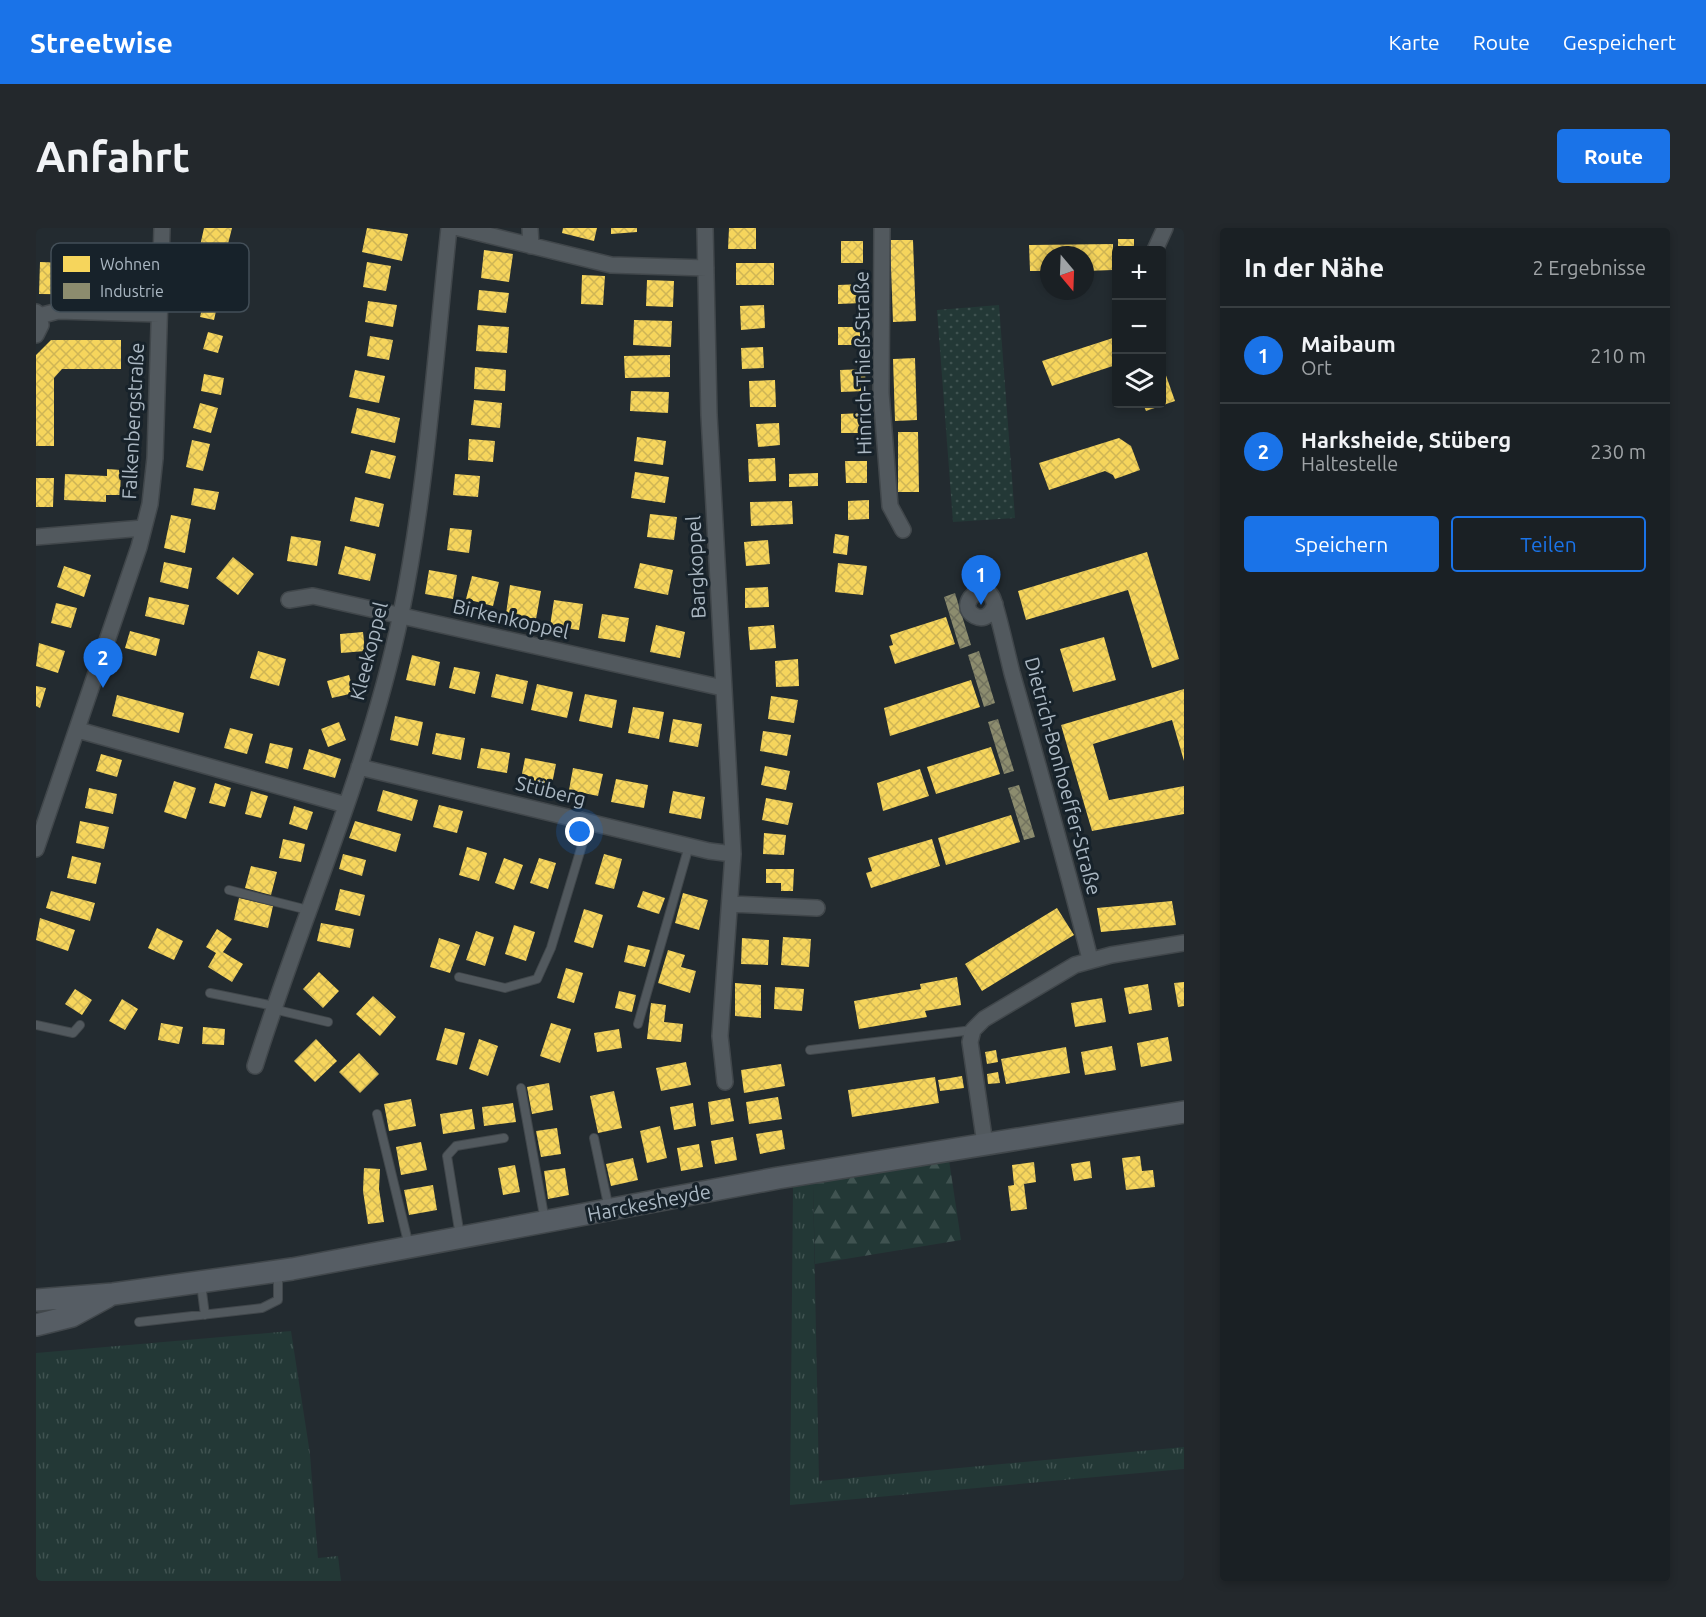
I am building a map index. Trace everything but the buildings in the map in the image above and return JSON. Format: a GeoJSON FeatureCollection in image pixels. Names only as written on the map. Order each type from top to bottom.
{"type":"FeatureCollection","features":[{"type":"Feature","properties":{"kind":"main road","name":"Harckesheyde"},"geometry":{"type":"LineString","coordinates":[[36,1300],[113,1294],[278,1271],[778,1178],[1184,1112]]}},
{"type":"Feature","properties":{"kind":"main road","name":"Harckesheyde"},"geometry":{"type":"LineString","coordinates":[[36,1325],[72,1316],[113,1294]]}},
{"type":"Feature","properties":{"kind":"street","name":"Falkenbergstraße"},"geometry":{"type":"LineString","coordinates":[[161,243],[162,228]]}},
{"type":"Feature","properties":{"kind":"street","name":"Kleekoppel"},"geometry":{"type":"LineString","coordinates":[[255,1066],[273,1008],[359,766],[381,696],[401,615],[417,519],[449,228]]}},
{"type":"Feature","properties":{"kind":"street"},"geometry":{"type":"LineString","coordinates":[[459,228],[611,265],[706,268]]}},
{"type":"Feature","properties":{"kind":"street"},"geometry":{"type":"LineString","coordinates":[[530,228],[531,246]]}},
{"type":"Feature","properties":{"kind":"street","name":"Bargkoppel"},"geometry":{"type":"LineString","coordinates":[[705,228],[709,415],[733,854],[720,1036],[726,1082]]}},
{"type":"Feature","properties":{"kind":"street","name":"Hinrich-Thieß-Straße"},"geometry":{"type":"LineString","coordinates":[[882,228],[881,393],[890,506],[903,530]]}},
{"type":"Feature","properties":{"kind":"street"},"geometry":{"type":"LineString","coordinates":[[1157,246],[1165,228]]}},
{"type":"Feature","properties":{"kind":"street"},"geometry":{"type":"LineString","coordinates":[[92,312],[159,314]]}},
{"type":"Feature","properties":{"kind":"street"},"geometry":{"type":"LineString","coordinates":[[36,335],[41,325],[38,314]]}},
{"type":"Feature","properties":{"kind":"street","name":"Falkenbergstraße"},"geometry":{"type":"LineString","coordinates":[[36,849],[78,730],[150,504],[155,458],[159,314]]}},
{"type":"Feature","properties":{"kind":"street"},"geometry":{"type":"LineString","coordinates":[[36,537],[143,528]]}},
{"type":"Feature","properties":{"kind":"street","name":"Birkenkoppel"},"geometry":{"type":"LineString","coordinates":[[289,600],[313,596],[723,688]]}},
{"type":"Feature","properties":{"kind":"street","name":"Dietrich-Bonhoeffer-Straße"},"geometry":{"type":"LineString","coordinates":[[995,604],[1040,764],[1090,959]]}},
{"type":"Feature","properties":{"kind":"street"},"geometry":{"type":"LineString","coordinates":[[78,730],[346,805]]}},
{"type":"Feature","properties":{"kind":"street","name":"Stüberg"},"geometry":{"type":"LineString","coordinates":[[359,766],[689,846],[733,854]]}},
{"type":"Feature","properties":{"kind":"street"},"geometry":{"type":"LineString","coordinates":[[731,904],[817,908]]}},
{"type":"Feature","properties":{"kind":"street"},"geometry":{"type":"LineString","coordinates":[[985,1144],[970,1042],[973,1030],[984,1019],[1075,965],[1090,959],[1184,943]]}},
{"type":"Feature","properties":{"kind":"lane"},"geometry":{"type":"LineString","coordinates":[[459,977],[506,988],[537,979],[551,948],[589,822]]}},
{"type":"Feature","properties":{"kind":"lane"},"geometry":{"type":"LineString","coordinates":[[638,1024],[689,846]]}},
{"type":"Feature","properties":{"kind":"lane"},"geometry":{"type":"LineString","coordinates":[[229,890],[309,910]]}},
{"type":"Feature","properties":{"kind":"lane"},"geometry":{"type":"LineString","coordinates":[[210,993],[328,1022]]}},
{"type":"Feature","properties":{"kind":"lane"},"geometry":{"type":"LineString","coordinates":[[36,1024],[73,1033],[80,1025]]}},
{"type":"Feature","properties":{"kind":"lane"},"geometry":{"type":"LineString","coordinates":[[810,1050],[973,1030]]}},
{"type":"Feature","properties":{"kind":"lane"},"geometry":{"type":"LineString","coordinates":[[521,1088],[545,1222]]}},
{"type":"Feature","properties":{"kind":"lane"},"geometry":{"type":"LineString","coordinates":[[377,1114],[409,1247]]}},
{"type":"Feature","properties":{"kind":"lane"},"geometry":{"type":"LineString","coordinates":[[460,1238],[447,1156],[456,1146],[504,1138]]}},
{"type":"Feature","properties":{"kind":"lane"},"geometry":{"type":"LineString","coordinates":[[594,1138],[609,1210]]}},
{"type":"Feature","properties":{"kind":"lane"},"geometry":{"type":"LineString","coordinates":[[139,1322],[262,1308],[278,1300],[278,1271]]}},
{"type":"Feature","properties":{"kind":"lane"},"geometry":{"type":"LineString","coordinates":[[201,1282],[205,1315]]}},
{"type":"Feature","properties":{"kind":"green space"},"geometry":{"type":"Polygon","coordinates":[[[999,305],[1015,518],[953,522],[937,310],[999,305]]]}},
{"type":"Feature","properties":{"kind":"green space"},"geometry":{"type":"Polygon","coordinates":[[[949,1160],[961,1240],[815,1264],[813,1184],[949,1160]]]}},
{"type":"Feature","properties":{"kind":"green space"},"geometry":{"type":"Polygon","coordinates":[[[813,1184],[819,1481],[1184,1447],[1184,1469],[790,1505],[793,1187],[813,1184]]]}},
{"type":"Feature","properties":{"kind":"green space"},"geometry":{"type":"Polygon","coordinates":[[[291,1331],[310,1454],[318,1558],[338,1556],[341,1581],[36,1581],[36,1353],[291,1331]]]}},
{"type":"Feature","properties":{"kind":"place","name":"Maibaum"},"geometry":{"type":"Point","coordinates":[981,605]}},
{"type":"Feature","properties":{"kind":"place","name":"Harksheide, Stüberg"},"geometry":{"type":"Point","coordinates":[103,688]}}]}
